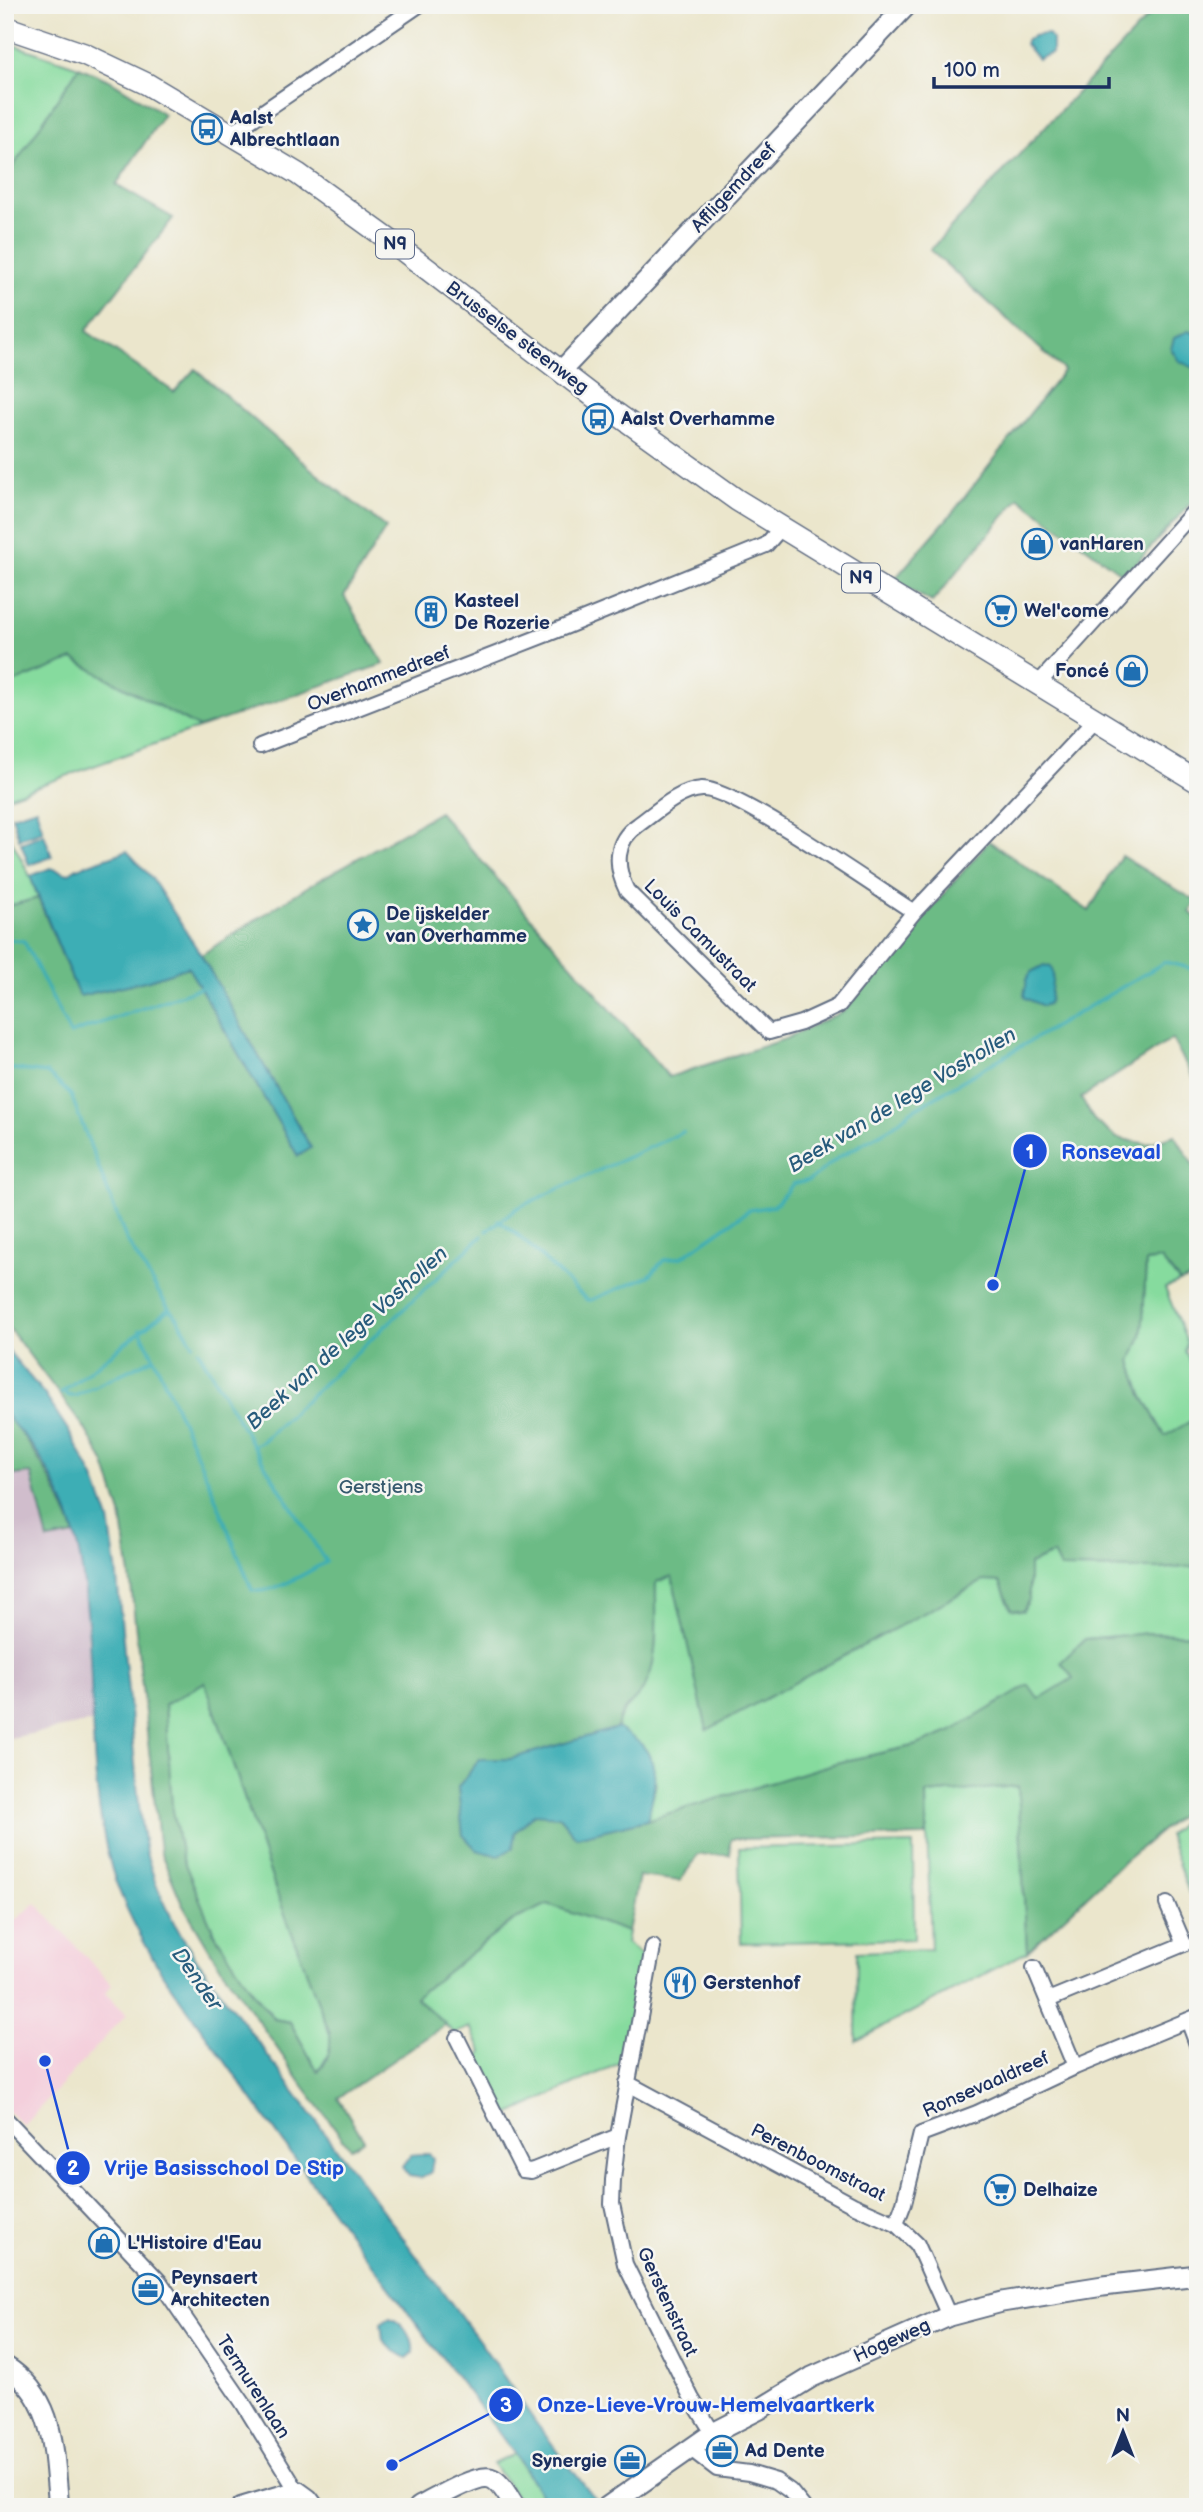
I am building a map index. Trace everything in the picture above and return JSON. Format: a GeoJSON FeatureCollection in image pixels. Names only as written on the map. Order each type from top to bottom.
{"type":"FeatureCollection","features":[{"type":"Feature","properties":{"kind":"main road","name":"Brusselse steenweg"},"geometry":{"type":"LineString","coordinates":[[5,27],[117,68],[175,99],[298,174],[358,216],[687,466],[780,528],[1198,782]]}},
{"type":"Feature","properties":{"kind":"street"},"geometry":{"type":"LineString","coordinates":[[232,133],[419,5]]}},
{"type":"Feature","properties":{"kind":"street","name":"Affligemdreef"},"geometry":{"type":"LineString","coordinates":[[561,371],[907,5]]}},
{"type":"Feature","properties":{"kind":"street"},"geometry":{"type":"LineString","coordinates":[[1037,685],[1198,507]]}},
{"type":"Feature","properties":{"kind":"street","name":"Overhammedreef"},"geometry":{"type":"LineString","coordinates":[[260,746],[766,545],[780,528]]}},
{"type":"Feature","properties":{"kind":"street","name":"Louis Camustraat"},"geometry":{"type":"LineString","coordinates":[[914,912],[757,812],[704,788],[685,793],[629,831],[618,861],[620,877],[627,891],[769,1032],[801,1024],[838,1006],[914,912],[1095,720]]}},
{"type":"Feature","properties":{"kind":"street"},"geometry":{"type":"LineString","coordinates":[[1048,2000],[1184,1944],[1167,1904]]}},
{"type":"Feature","properties":{"kind":"street","name":"Gerstenstraat"},"geometry":{"type":"LineString","coordinates":[[653,1947],[618,2136],[612,2180],[612,2204],[625,2264],[692,2399],[713,2434]]}},
{"type":"Feature","properties":{"kind":"street","name":"Ronsevaaldreef"},"geometry":{"type":"LineString","coordinates":[[1034,1968],[1075,2067]]}},
{"type":"Feature","properties":{"kind":"street"},"geometry":{"type":"LineString","coordinates":[[1193,2018],[1198,2046]]}},
{"type":"Feature","properties":{"kind":"street","name":"Ronsevaaldreef"},"geometry":{"type":"LineString","coordinates":[[896,2224],[921,2134],[977,2113],[1075,2067],[1193,2018]]}},
{"type":"Feature","properties":{"kind":"street"},"geometry":{"type":"LineString","coordinates":[[457,2038],[523,2170],[531,2171],[618,2136]]}},
{"type":"Feature","properties":{"kind":"street","name":"Perenboomstraat"},"geometry":{"type":"LineString","coordinates":[[627,2083],[853,2205],[896,2224],[917,2244],[949,2316]]}},
{"type":"Feature","properties":{"kind":"street","name":"Termurenlaan"},"geometry":{"type":"LineString","coordinates":[[5,2118],[160,2282],[243,2403],[297,2491]]}},
{"type":"Feature","properties":{"kind":"street","name":"Hogeweg"},"geometry":{"type":"LineString","coordinates":[[613,2502],[713,2434],[812,2377],[949,2316],[1002,2302],[1198,2275]]}},
{"type":"Feature","properties":{"kind":"street"},"geometry":{"type":"LineString","coordinates":[[5,2366],[17,2373],[34,2390],[47,2417],[59,2507]]}},
{"type":"Feature","properties":{"kind":"street"},"geometry":{"type":"LineString","coordinates":[[691,2449],[717,2469],[749,2473],[776,2481],[790,2491],[803,2507]]}},
{"type":"Feature","properties":{"kind":"street"},"geometry":{"type":"LineString","coordinates":[[419,2507],[477,2479],[489,2477],[497,2482],[515,2507]]}},
{"type":"Feature","properties":{"kind":"street"},"geometry":{"type":"LineString","coordinates":[[242,2507],[297,2491],[314,2507]]}},
{"type":"Feature","properties":{"kind":"shaded area"},"geometry":{"type":"Polygon","coordinates":[[[31,1472],[48,1540],[75,1535],[84,1575],[92,1722],[5,1739],[5,1476],[31,1472]]]}},
{"type":"Feature","properties":{"kind":"shaded area"},"geometry":{"type":"Polygon","coordinates":[[[36,1903],[112,1985],[105,1993],[127,2014],[23,2126],[5,2108],[5,1928],[36,1903]]]}},
{"type":"Feature","properties":{"kind":"green space"},"geometry":{"type":"Polygon","coordinates":[[[1159,5],[1181,5],[1198,14],[1198,495],[1125,576],[1019,498],[932,602],[893,581],[953,512],[1064,370],[930,250],[1159,5]]]}},
{"type":"Feature","properties":{"kind":"green space"},"geometry":{"type":"Polygon","coordinates":[[[5,42],[79,67],[5,179],[5,42]]]}},
{"type":"Feature","properties":{"kind":"green space"},"geometry":{"type":"Polygon","coordinates":[[[79,67],[111,81],[164,114],[116,185],[173,218],[86,331],[174,392],[195,369],[317,474],[386,528],[344,596],[384,664],[199,728],[73,659],[5,686],[5,179],[79,67]]]}},
{"type":"Feature","properties":{"kind":"green space"},"geometry":{"type":"Polygon","coordinates":[[[73,659],[199,728],[5,798],[5,686],[73,659]]]}},
{"type":"Feature","properties":{"kind":"green space","name":"Gerstjens"},"geometry":{"type":"Polygon","coordinates":[[[439,812],[669,1077],[785,1039],[844,1011],[989,841],[1089,911],[1121,856],[1196,901],[1190,912],[1198,919],[1198,1077],[1194,1079],[1172,1039],[1081,1098],[1094,1120],[1117,1138],[1147,1144],[1175,1135],[1198,1173],[1198,1275],[1180,1282],[1161,1259],[1146,1261],[1141,1336],[1131,1361],[1142,1395],[1165,1436],[1198,1417],[1198,1566],[1158,1569],[1060,1568],[1053,1554],[1029,1564],[1029,1599],[1023,1611],[1011,1609],[1000,1582],[983,1581],[707,1730],[672,1576],[656,1582],[653,1663],[644,1688],[624,1711],[617,1728],[510,1759],[480,1759],[458,1787],[463,1835],[515,1832],[534,1813],[559,1816],[576,1837],[647,1820],[836,1763],[917,1745],[950,1732],[1029,1685],[1039,1699],[1073,1678],[1061,1662],[1085,1639],[1149,1633],[1198,1635],[1198,1800],[1120,1865],[1027,1952],[1018,1786],[926,1794],[926,1836],[731,1839],[730,1855],[698,1855],[680,1881],[639,1876],[628,1932],[548,1904],[513,1920],[415,1997],[446,2024],[338,2098],[364,2140],[350,2148],[214,1957],[182,1903],[160,1851],[130,1576],[121,1514],[105,1464],[84,1427],[5,1323],[5,907],[38,898],[79,996],[149,980],[188,967],[298,1156],[311,1148],[201,955],[307,887],[439,812]],[[205,1682],[165,1705],[172,1805],[182,1857],[213,1931],[254,1994],[274,2019],[290,2022],[318,2072],[328,2054],[330,2034],[277,1893],[205,1682]]]}},
{"type":"Feature","properties":{"kind":"green space"},"geometry":{"type":"Polygon","coordinates":[[[5,827],[38,898],[5,907],[5,827]]]}},
{"type":"Feature","properties":{"kind":"green space"},"geometry":{"type":"Polygon","coordinates":[[[1161,1259],[1180,1282],[1165,1288],[1187,1342],[1185,1351],[1198,1375],[1198,1417],[1165,1436],[1142,1395],[1131,1361],[1141,1336],[1146,1261],[1161,1259]]]}},
{"type":"Feature","properties":{"kind":"green space"},"geometry":{"type":"Polygon","coordinates":[[[5,1412],[46,1471],[75,1535],[48,1540],[31,1473],[5,1476],[5,1412]]]}},
{"type":"Feature","properties":{"kind":"green space"},"geometry":{"type":"Polygon","coordinates":[[[1054,1554],[1061,1568],[1158,1569],[1198,1566],[1198,1635],[1149,1633],[1085,1639],[1061,1662],[1074,1678],[1038,1700],[1029,1686],[950,1732],[917,1745],[836,1763],[647,1820],[656,1784],[642,1745],[617,1728],[624,1711],[644,1688],[653,1663],[656,1581],[672,1576],[707,1729],[984,1580],[1000,1581],[1011,1609],[1029,1599],[1029,1564],[1054,1554]]]}},
{"type":"Feature","properties":{"kind":"green space"},"geometry":{"type":"Polygon","coordinates":[[[205,1682],[277,1893],[330,2034],[331,2050],[318,2072],[290,2022],[275,2019],[233,1963],[209,1923],[182,1858],[171,1802],[165,1705],[205,1682]]]}},
{"type":"Feature","properties":{"kind":"green space"},"geometry":{"type":"Polygon","coordinates":[[[1018,1786],[1027,1952],[856,2041],[857,1952],[931,1949],[926,1794],[1018,1786]]]}},
{"type":"Feature","properties":{"kind":"green space"},"geometry":{"type":"Polygon","coordinates":[[[1198,1809],[1198,1890],[1189,1893],[1168,1835],[1198,1809]]]}},
{"type":"Feature","properties":{"kind":"green space"},"geometry":{"type":"Polygon","coordinates":[[[913,1844],[914,1939],[741,1943],[739,1848],[913,1844]]]}},
{"type":"Feature","properties":{"kind":"green space"},"geometry":{"type":"Polygon","coordinates":[[[548,1904],[628,1932],[626,1943],[643,1956],[622,2062],[506,2116],[477,2061],[482,2052],[470,2027],[453,2032],[414,1997],[514,1920],[548,1904]]]}},
{"type":"Feature","properties":{"kind":"green space"},"geometry":{"type":"Polygon","coordinates":[[[514,2454],[539,2492],[544,2507],[523,2507],[493,2464],[514,2454]]]}},
{"type":"Feature","properties":{"kind":"water"},"geometry":{"type":"Polygon","coordinates":[[[1048,34],[1052,39],[1052,53],[1038,59],[1025,44],[1026,41],[1031,37],[1048,34]]]}},
{"type":"Feature","properties":{"kind":"water"},"geometry":{"type":"Polygon","coordinates":[[[1188,331],[1198,335],[1198,370],[1179,361],[1171,349],[1174,338],[1188,331]]]}},
{"type":"Feature","properties":{"kind":"water"},"geometry":{"type":"Polygon","coordinates":[[[36,808],[43,831],[19,839],[12,816],[36,808]]]}},
{"type":"Feature","properties":{"kind":"water"},"geometry":{"type":"Polygon","coordinates":[[[44,834],[52,857],[29,865],[21,843],[44,834]]]}},
{"type":"Feature","properties":{"kind":"water"},"geometry":{"type":"Polygon","coordinates":[[[127,851],[151,877],[201,955],[311,1148],[298,1156],[188,967],[149,980],[79,996],[30,876],[51,868],[68,874],[77,868],[127,851]]]}},
{"type":"Feature","properties":{"kind":"water"},"geometry":{"type":"Polygon","coordinates":[[[1044,965],[1051,967],[1053,973],[1050,1000],[1043,1006],[1025,998],[1024,994],[1026,980],[1031,972],[1044,965]]]}},
{"type":"Feature","properties":{"kind":"water","name":"Dender"},"geometry":{"type":"Polygon","coordinates":[[[5,1347],[45,1395],[68,1430],[94,1478],[109,1520],[140,1816],[146,1853],[156,1884],[174,1923],[197,1960],[480,2342],[536,2423],[601,2507],[544,2507],[539,2492],[519,2460],[341,2223],[163,1975],[134,1924],[112,1870],[103,1829],[94,1747],[88,1621],[76,1539],[45,1465],[5,1411],[5,1347]]]}},
{"type":"Feature","properties":{"kind":"water"},"geometry":{"type":"Polygon","coordinates":[[[617,1728],[641,1744],[652,1761],[654,1790],[647,1820],[576,1837],[559,1816],[534,1814],[515,1832],[513,1848],[499,1856],[477,1850],[463,1835],[458,1787],[480,1759],[510,1759],[617,1728]]]}},
{"type":"Feature","properties":{"kind":"water"},"geometry":{"type":"Polygon","coordinates":[[[429,2154],[433,2158],[431,2172],[422,2178],[409,2176],[402,2167],[411,2155],[429,2154]]]}},
{"type":"Feature","properties":{"kind":"water"},"geometry":{"type":"Polygon","coordinates":[[[390,2318],[404,2327],[410,2336],[413,2353],[407,2358],[383,2340],[381,2324],[390,2318]]]}},
{"type":"Feature","properties":{"kind":"waterway"},"geometry":{"type":"LineString","coordinates":[[5,939],[24,941],[70,1034],[200,988]]}},
{"type":"Feature","properties":{"kind":"waterway","name":"Beek van de lege Voshollen"},"geometry":{"type":"LineString","coordinates":[[498,1220],[518,1235],[587,1300],[591,1300],[649,1276],[664,1260],[682,1257],[749,1210],[774,1206],[793,1184],[810,1180],[839,1157],[892,1127],[911,1111],[1165,962],[1198,970]]}},
{"type":"Feature","properties":{"kind":"waterway"},"geometry":{"type":"LineString","coordinates":[[5,1068],[47,1073],[71,1095],[126,1239],[169,1309]]}},
{"type":"Feature","properties":{"kind":"waterway","name":"Beek van de lege Voshollen"},"geometry":{"type":"LineString","coordinates":[[487,1231],[517,1208],[683,1132]]}},
{"type":"Feature","properties":{"kind":"waterway","name":"Beek van de lege Voshollen"},"geometry":{"type":"LineString","coordinates":[[198,1350],[253,1446],[262,1441],[482,1236]]}},
{"type":"Feature","properties":{"kind":"waterway","name":"Beek van de lege Voshollen"},"geometry":{"type":"LineString","coordinates":[[61,1393],[169,1309],[193,1344]]}},
{"type":"Feature","properties":{"kind":"waterway"},"geometry":{"type":"LineString","coordinates":[[64,1392],[75,1396],[154,1358],[140,1330]]}},
{"type":"Feature","properties":{"kind":"waterway"},"geometry":{"type":"LineString","coordinates":[[154,1358],[211,1487],[252,1590],[260,1591],[290,1582],[326,1562],[253,1446]]}},
{"type":"Feature","properties":{"kind":"place","name":"Aalst Albrechtlaan"},"geometry":{"type":"Point","coordinates":[207,129]}},
{"type":"Feature","properties":{"kind":"place","name":"Aalst Overhamme"},"geometry":{"type":"Point","coordinates":[598,419]}},
{"type":"Feature","properties":{"kind":"place","name":"vanHaren"},"geometry":{"type":"Point","coordinates":[1037,544]}},
{"type":"Feature","properties":{"kind":"place","name":"Wel'come"},"geometry":{"type":"Point","coordinates":[1001,611]}},
{"type":"Feature","properties":{"kind":"place","name":"Kasteel De Rozerie"},"geometry":{"type":"Point","coordinates":[431,612]}},
{"type":"Feature","properties":{"kind":"place","name":"Foncé"},"geometry":{"type":"Point","coordinates":[1132,671]}},
{"type":"Feature","properties":{"kind":"place","name":"De ijskelder van Overhamme"},"geometry":{"type":"Point","coordinates":[363,925]}},
{"type":"Feature","properties":{"kind":"place","name":"Ronsevaal"},"geometry":{"type":"Point","coordinates":[993,1285]}},
{"type":"Feature","properties":{"kind":"place","name":"Gerstenhof"},"geometry":{"type":"Point","coordinates":[680,1983]}},
{"type":"Feature","properties":{"kind":"place","name":"Vrije Basisschool De Stip"},"geometry":{"type":"Point","coordinates":[45,2061]}},
{"type":"Feature","properties":{"kind":"place","name":"Delhaize"},"geometry":{"type":"Point","coordinates":[1000,2190]}},
{"type":"Feature","properties":{"kind":"place","name":"L'Histoire d'Eau"},"geometry":{"type":"Point","coordinates":[104,2243]}},
{"type":"Feature","properties":{"kind":"place","name":"Peynsaert Architecten"},"geometry":{"type":"Point","coordinates":[148,2289]}},
{"type":"Feature","properties":{"kind":"place","name":"Ad Dente"},"geometry":{"type":"Point","coordinates":[722,2451]}},
{"type":"Feature","properties":{"kind":"place","name":"Synergie"},"geometry":{"type":"Point","coordinates":[630,2461]}},
{"type":"Feature","properties":{"kind":"place","name":"Onze-Lieve-Vrouw-Hemelvaartkerk"},"geometry":{"type":"Point","coordinates":[392,2465]}}]}
